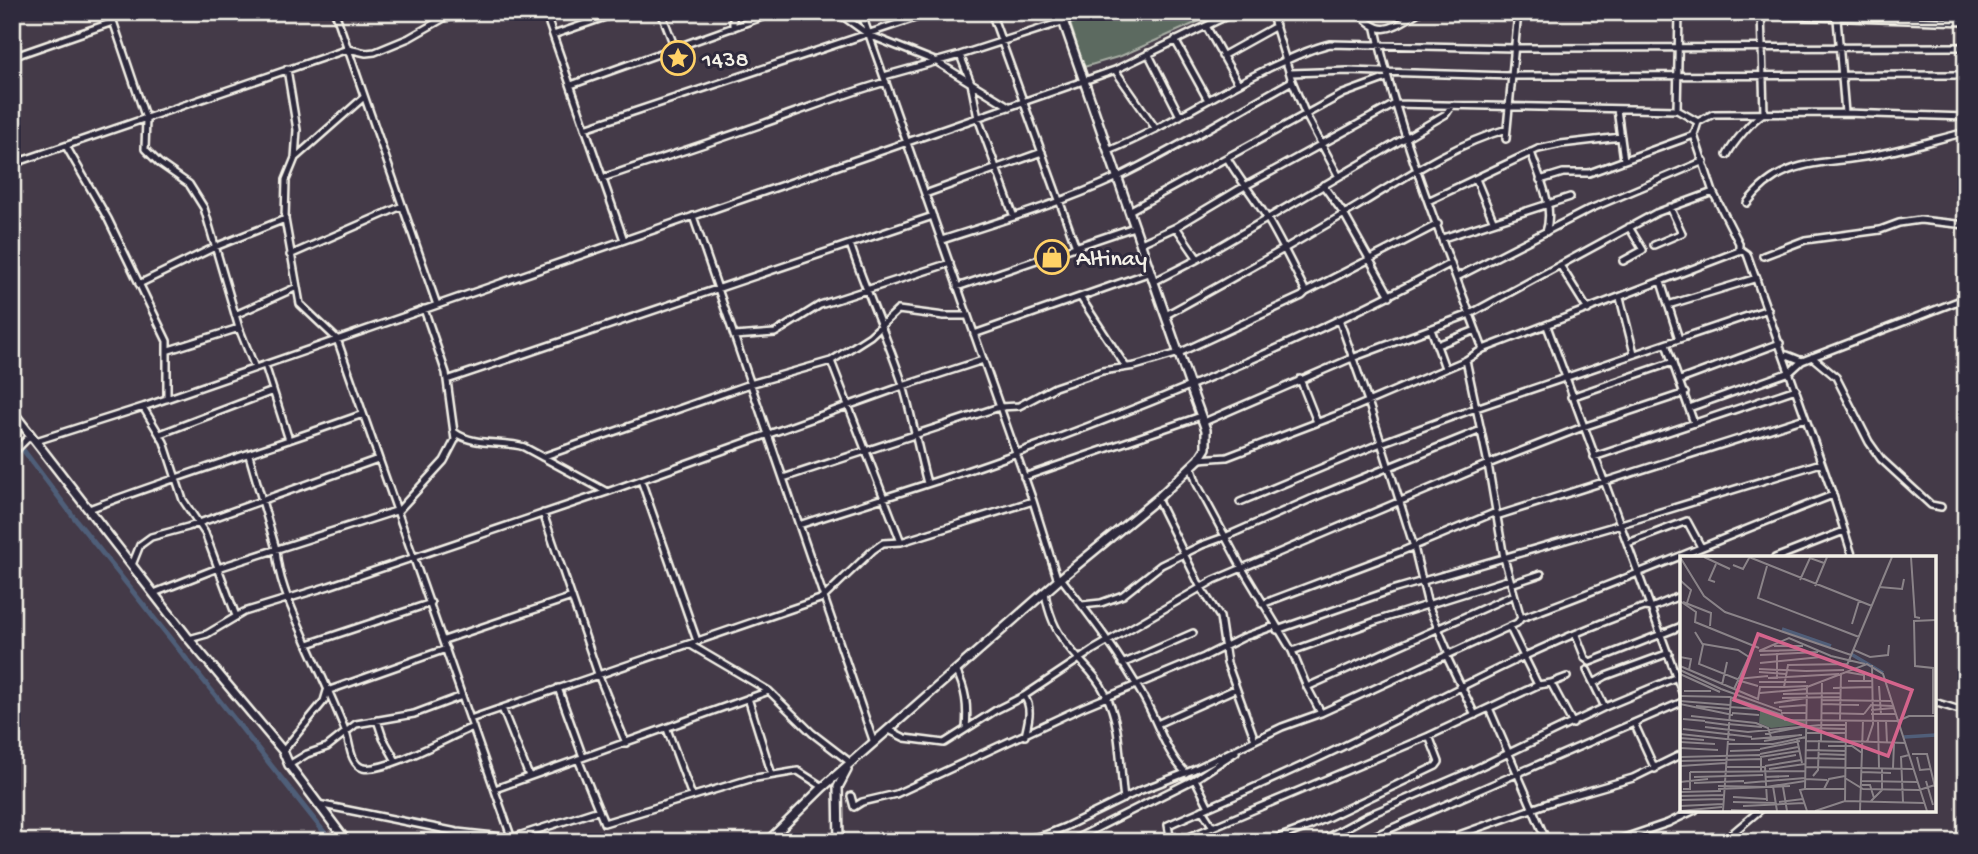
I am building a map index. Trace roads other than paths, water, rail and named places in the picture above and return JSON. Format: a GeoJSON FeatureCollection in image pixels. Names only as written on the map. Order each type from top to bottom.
{"type":"FeatureCollection","features":[{"type":"Feature","properties":{"kind":"street"},"geometry":{"type":"LineString","coordinates":[[110,12],[146,119],[145,149],[197,193],[204,208],[239,328],[255,368]]}},
{"type":"Feature","properties":{"kind":"street"},"geometry":{"type":"LineString","coordinates":[[335,12],[437,305]]}},
{"type":"Feature","properties":{"kind":"street"},"geometry":{"type":"LineString","coordinates":[[12,164],[348,49],[375,52],[409,38],[444,18],[485,12]]}},
{"type":"Feature","properties":{"kind":"street"},"geometry":{"type":"LineString","coordinates":[[545,12],[624,240]]}},
{"type":"Feature","properties":{"kind":"street"},"geometry":{"type":"LineString","coordinates":[[553,35],[620,12]]}},
{"type":"Feature","properties":{"kind":"street"},"geometry":{"type":"LineString","coordinates":[[661,12],[675,48]]}},
{"type":"Feature","properties":{"kind":"street"},"geometry":{"type":"LineString","coordinates":[[733,12],[733,28]]}},
{"type":"Feature","properties":{"kind":"street"},"geometry":{"type":"LineString","coordinates":[[571,85],[776,12]]}},
{"type":"Feature","properties":{"kind":"street"},"geometry":{"type":"LineString","coordinates":[[837,12],[869,35],[937,62],[1010,107]]}},
{"type":"Feature","properties":{"kind":"street"},"geometry":{"type":"LineString","coordinates":[[861,12],[1060,580],[1109,641],[1136,684],[1174,761],[1186,773]]}},
{"type":"Feature","properties":{"kind":"street"},"geometry":{"type":"LineString","coordinates":[[585,128],[933,12]]}},
{"type":"Feature","properties":{"kind":"street"},"geometry":{"type":"LineString","coordinates":[[991,12],[1076,247]]}},
{"type":"Feature","properties":{"kind":"street"},"geometry":{"type":"LineString","coordinates":[[602,178],[788,115],[821,101],[836,99],[1061,16],[1093,12]]}},
{"type":"Feature","properties":{"kind":"street"},"geometry":{"type":"LineString","coordinates":[[14,452],[33,438],[167,399],[1115,70],[1235,12]]}},
{"type":"Feature","properties":{"kind":"street"},"geometry":{"type":"LineString","coordinates":[[1270,12],[1306,115],[1338,175]]}},
{"type":"Feature","properties":{"kind":"street"},"geometry":{"type":"LineString","coordinates":[[1359,12],[1368,24],[1376,29],[1392,27],[1419,12]]}},
{"type":"Feature","properties":{"kind":"street"},"geometry":{"type":"LineString","coordinates":[[1513,12],[1530,12]]}},
{"type":"Feature","properties":{"kind":"street"},"geometry":{"type":"LineString","coordinates":[[1506,139],[1518,12]]}},
{"type":"Feature","properties":{"kind":"street"},"geometry":{"type":"LineString","coordinates":[[1541,12],[1834,17],[1869,15],[1966,22]]}},
{"type":"Feature","properties":{"kind":"street"},"geometry":{"type":"LineString","coordinates":[[1906,12],[1908,19]]}},
{"type":"Feature","properties":{"kind":"street"},"geometry":{"type":"LineString","coordinates":[[1944,12],[1946,21]]}},
{"type":"Feature","properties":{"kind":"street"},"geometry":{"type":"LineString","coordinates":[[1677,110],[1678,47],[1683,13]]}},
{"type":"Feature","properties":{"kind":"street"},"geometry":{"type":"LineString","coordinates":[[1761,14],[1764,113]]}},
{"type":"Feature","properties":{"kind":"street"},"geometry":{"type":"LineString","coordinates":[[767,842],[823,787],[874,745],[956,670],[1157,499],[1199,459],[1207,444],[1203,419],[1061,16]]}},
{"type":"Feature","properties":{"kind":"street"},"geometry":{"type":"LineString","coordinates":[[1834,17],[1840,48],[1845,113]]}},
{"type":"Feature","properties":{"kind":"street"},"geometry":{"type":"LineString","coordinates":[[12,57],[113,22]]}},
{"type":"Feature","properties":{"kind":"street"},"geometry":{"type":"LineString","coordinates":[[1206,26],[1238,83]]}},
{"type":"Feature","properties":{"kind":"street"},"geometry":{"type":"LineString","coordinates":[[1222,56],[1276,26]]}},
{"type":"Feature","properties":{"kind":"street"},"geometry":{"type":"LineString","coordinates":[[1376,29],[1416,171],[1483,349]]}},
{"type":"Feature","properties":{"kind":"street"},"geometry":{"type":"LineString","coordinates":[[1175,40],[1208,100]]}},
{"type":"Feature","properties":{"kind":"street"},"geometry":{"type":"LineString","coordinates":[[1108,151],[1181,116],[1238,83],[1286,60],[1330,44],[1514,48],[1966,47]]}},
{"type":"Feature","properties":{"kind":"street"},"geometry":{"type":"LineString","coordinates":[[1148,53],[1181,116]]}},
{"type":"Feature","properties":{"kind":"street"},"geometry":{"type":"LineString","coordinates":[[960,55],[971,83],[978,118],[1014,216]]}},
{"type":"Feature","properties":{"kind":"street"},"geometry":{"type":"LineString","coordinates":[[287,69],[297,130],[295,159],[286,180],[285,219],[300,304],[338,340],[513,840]]}},
{"type":"Feature","properties":{"kind":"street"},"geometry":{"type":"LineString","coordinates":[[1115,70],[1156,129]]}},
{"type":"Feature","properties":{"kind":"street"},"geometry":{"type":"LineString","coordinates":[[942,240],[1059,201],[1116,177],[1163,154],[1291,77],[1348,71],[1387,75],[1511,76],[1966,75]]}},
{"type":"Feature","properties":{"kind":"street"},"geometry":{"type":"LineString","coordinates":[[1129,211],[1346,92],[1387,75]]}},
{"type":"Feature","properties":{"kind":"street"},"geometry":{"type":"LineString","coordinates":[[295,159],[364,97]]}},
{"type":"Feature","properties":{"kind":"street"},"geometry":{"type":"LineString","coordinates":[[1141,243],[1176,227],[1395,104],[1677,110],[1698,122]]}},
{"type":"Feature","properties":{"kind":"street"},"geometry":{"type":"LineString","coordinates":[[1155,281],[1198,259],[1448,113],[1452,105]]}},
{"type":"Feature","properties":{"kind":"street"},"geometry":{"type":"LineString","coordinates":[[1617,109],[1624,159]]}},
{"type":"Feature","properties":{"kind":"street"},"geometry":{"type":"LineString","coordinates":[[1727,155],[1736,140],[1751,127],[1755,118],[1764,113]]}},
{"type":"Feature","properties":{"kind":"street"},"geometry":{"type":"LineString","coordinates":[[1852,556],[1757,278],[1713,192],[1694,135],[1698,122],[1713,114],[1845,113],[1966,117]]}},
{"type":"Feature","properties":{"kind":"street"},"geometry":{"type":"LineString","coordinates":[[1166,316],[1284,250],[1416,171],[1479,138],[1507,129]]}},
{"type":"Feature","properties":{"kind":"street"},"geometry":{"type":"LineString","coordinates":[[1747,203],[1759,187],[1778,173],[1800,165],[1868,156],[1966,132]]}},
{"type":"Feature","properties":{"kind":"street"},"geometry":{"type":"LineString","coordinates":[[1541,180],[1563,173],[1588,173],[1694,135]]}},
{"type":"Feature","properties":{"kind":"street"},"geometry":{"type":"LineString","coordinates":[[1428,201],[1531,152],[1561,144],[1621,137]]}},
{"type":"Feature","properties":{"kind":"street"},"geometry":{"type":"LineString","coordinates":[[66,146],[108,219],[167,341],[167,399]]}},
{"type":"Feature","properties":{"kind":"street"},"geometry":{"type":"LineString","coordinates":[[925,194],[1042,152]]}},
{"type":"Feature","properties":{"kind":"street"},"geometry":{"type":"LineString","coordinates":[[1531,152],[1548,202],[1549,224],[1546,232]]}},
{"type":"Feature","properties":{"kind":"street"},"geometry":{"type":"LineString","coordinates":[[1227,158],[1267,218],[1306,292]]}},
{"type":"Feature","properties":{"kind":"street"},"geometry":{"type":"LineString","coordinates":[[1457,277],[1590,209],[1704,161]]}},
{"type":"Feature","properties":{"kind":"street"},"geometry":{"type":"LineString","coordinates":[[1476,178],[1493,220]]}},
{"type":"Feature","properties":{"kind":"street"},"geometry":{"type":"LineString","coordinates":[[1324,185],[1344,214],[1390,296]]}},
{"type":"Feature","properties":{"kind":"street"},"geometry":{"type":"LineString","coordinates":[[1024,477],[1203,419],[1352,358],[1470,314],[1629,227],[1670,207],[1713,192]]}},
{"type":"Feature","properties":{"kind":"street"},"geometry":{"type":"LineString","coordinates":[[1443,238],[1570,197]]}},
{"type":"Feature","properties":{"kind":"street"},"geometry":{"type":"LineString","coordinates":[[290,255],[402,206]]}},
{"type":"Feature","properties":{"kind":"street"},"geometry":{"type":"LineString","coordinates":[[1654,245],[1682,233],[1670,207]]}},
{"type":"Feature","properties":{"kind":"street"},"geometry":{"type":"LineString","coordinates":[[693,216],[874,745]]}},
{"type":"Feature","properties":{"kind":"street"},"geometry":{"type":"LineString","coordinates":[[447,380],[933,216]]}},
{"type":"Feature","properties":{"kind":"street"},"geometry":{"type":"LineString","coordinates":[[139,284],[215,247],[285,219]]}},
{"type":"Feature","properties":{"kind":"street"},"geometry":{"type":"LineString","coordinates":[[1763,256],[1805,240],[1880,230],[1899,223],[1920,220],[1966,225]]}},
{"type":"Feature","properties":{"kind":"street"},"geometry":{"type":"LineString","coordinates":[[783,478],[999,407],[1015,408],[1055,387],[1102,371],[1179,353],[1303,296],[1369,258],[1438,224]]}},
{"type":"Feature","properties":{"kind":"street"},"geometry":{"type":"LineString","coordinates":[[957,287],[1134,226]]}},
{"type":"Feature","properties":{"kind":"street"},"geometry":{"type":"LineString","coordinates":[[1176,227],[1198,259]]}},
{"type":"Feature","properties":{"kind":"street"},"geometry":{"type":"LineString","coordinates":[[1623,261],[1643,250],[1629,227]]}},
{"type":"Feature","properties":{"kind":"street"},"geometry":{"type":"LineString","coordinates":[[850,244],[903,386],[927,483]]}},
{"type":"Feature","properties":{"kind":"street"},"geometry":{"type":"LineString","coordinates":[[1199,459],[1227,457],[1466,360],[1483,349],[1736,253],[1740,249]]}},
{"type":"Feature","properties":{"kind":"street"},"geometry":{"type":"LineString","coordinates":[[734,336],[775,333],[820,305],[950,263]]}},
{"type":"Feature","properties":{"kind":"street"},"geometry":{"type":"LineString","coordinates":[[799,525],[1016,454],[1190,386],[1390,296],[1451,263]]}},
{"type":"Feature","properties":{"kind":"street"},"geometry":{"type":"LineString","coordinates":[[1560,265],[1588,310]]}},
{"type":"Feature","properties":{"kind":"street"},"geometry":{"type":"LineString","coordinates":[[974,334],[1151,272]]}},
{"type":"Feature","properties":{"kind":"street"},"geometry":{"type":"LineString","coordinates":[[1668,305],[1757,278]]}},
{"type":"Feature","properties":{"kind":"street"},"geometry":{"type":"LineString","coordinates":[[1661,282],[1679,339]]}},
{"type":"Feature","properties":{"kind":"street"},"geometry":{"type":"LineString","coordinates":[[235,315],[297,287]]}},
{"type":"Feature","properties":{"kind":"street"},"geometry":{"type":"LineString","coordinates":[[1081,298],[1126,367]]}},
{"type":"Feature","properties":{"kind":"street"},"geometry":{"type":"LineString","coordinates":[[1620,298],[1634,354]]}},
{"type":"Feature","properties":{"kind":"street"},"geometry":{"type":"LineString","coordinates":[[1689,408],[1790,372],[1802,361],[1966,298]]}},
{"type":"Feature","properties":{"kind":"street"},"geometry":{"type":"LineString","coordinates":[[154,593],[218,568],[399,510],[444,461],[453,446],[454,432],[447,380],[424,309]]}},
{"type":"Feature","properties":{"kind":"street"},"geometry":{"type":"LineString","coordinates":[[1240,502],[1381,443],[1476,408],[1768,309]]}},
{"type":"Feature","properties":{"kind":"street"},"geometry":{"type":"LineString","coordinates":[[542,457],[750,384],[831,361],[854,347],[898,310],[967,316]]}},
{"type":"Feature","properties":{"kind":"street"},"geometry":{"type":"LineString","coordinates":[[1339,318],[1414,547],[1428,605],[1461,688],[1475,715]]}},
{"type":"Feature","properties":{"kind":"street"},"geometry":{"type":"LineString","coordinates":[[1319,842],[1369,815],[1573,724],[1605,707],[1680,676],[1660,634],[1547,326]]}},
{"type":"Feature","properties":{"kind":"street"},"geometry":{"type":"LineString","coordinates":[[169,351],[239,328]]}},
{"type":"Feature","properties":{"kind":"street"},"geometry":{"type":"LineString","coordinates":[[1430,329],[1445,368]]}},
{"type":"Feature","properties":{"kind":"street"},"geometry":{"type":"LineString","coordinates":[[1437,345],[1476,330]]}},
{"type":"Feature","properties":{"kind":"street"},"geometry":{"type":"LineString","coordinates":[[1680,380],[1780,343]]}},
{"type":"Feature","properties":{"kind":"street"},"geometry":{"type":"LineString","coordinates":[[1666,344],[1694,423]]}},
{"type":"Feature","properties":{"kind":"street"},"geometry":{"type":"LineString","coordinates":[[1785,358],[1787,355],[1802,361]]}},
{"type":"Feature","properties":{"kind":"street"},"geometry":{"type":"LineString","coordinates":[[1812,357],[1836,377],[1869,442],[1881,459],[1931,505],[1941,507]]}},
{"type":"Feature","properties":{"kind":"street"},"geometry":{"type":"LineString","coordinates":[[190,639],[206,634],[236,616],[607,492],[983,360]]}},
{"type":"Feature","properties":{"kind":"street"},"geometry":{"type":"LineString","coordinates":[[1466,360],[1504,558],[1521,618]]}},
{"type":"Feature","properties":{"kind":"street"},"geometry":{"type":"LineString","coordinates":[[831,361],[901,542]]}},
{"type":"Feature","properties":{"kind":"street"},"geometry":{"type":"LineString","coordinates":[[1571,397],[1673,362]]}},
{"type":"Feature","properties":{"kind":"street"},"geometry":{"type":"LineString","coordinates":[[265,365],[289,440]]}},
{"type":"Feature","properties":{"kind":"street"},"geometry":{"type":"LineString","coordinates":[[1300,379],[1317,422]]}},
{"type":"Feature","properties":{"kind":"street"},"geometry":{"type":"LineString","coordinates":[[1594,457],[1796,388]]}},
{"type":"Feature","properties":{"kind":"street"},"geometry":{"type":"LineString","coordinates":[[160,434],[273,391]]}},
{"type":"Feature","properties":{"kind":"street"},"geometry":{"type":"LineString","coordinates":[[889,730],[905,738],[944,743],[1201,587],[1488,464],[1583,427],[1685,393]]}},
{"type":"Feature","properties":{"kind":"street"},"geometry":{"type":"LineString","coordinates":[[143,407],[160,434],[183,500],[205,533],[236,616]]}},
{"type":"Feature","properties":{"kind":"street"},"geometry":{"type":"LineString","coordinates":[[12,411],[190,639],[283,751],[289,765],[347,842]]}},
{"type":"Feature","properties":{"kind":"street"},"geometry":{"type":"LineString","coordinates":[[89,509],[363,414]]}},
{"type":"Feature","properties":{"kind":"street"},"geometry":{"type":"LineString","coordinates":[[1262,604],[1496,514],[1604,483],[1805,418]]}},
{"type":"Feature","properties":{"kind":"street"},"geometry":{"type":"LineString","coordinates":[[1082,605],[1101,603],[1123,595],[1161,565],[1184,553],[1481,430]]}},
{"type":"Feature","properties":{"kind":"street"},"geometry":{"type":"LineString","coordinates":[[454,432],[474,441],[512,443],[607,492]]}},
{"type":"Feature","properties":{"kind":"street"},"geometry":{"type":"LineString","coordinates":[[249,455],[276,549],[277,564],[287,599],[346,732],[357,765],[374,768],[396,761],[473,727]]}},
{"type":"Feature","properties":{"kind":"street"},"geometry":{"type":"LineString","coordinates":[[132,565],[140,545],[145,540],[379,459]]}},
{"type":"Feature","properties":{"kind":"street"},"geometry":{"type":"LineString","coordinates":[[851,796],[853,807],[862,802],[896,794],[1244,637],[1821,463]]}},
{"type":"Feature","properties":{"kind":"street"},"geometry":{"type":"LineString","coordinates":[[1191,467],[1197,484],[1242,568],[1292,651],[1321,713]]}},
{"type":"Feature","properties":{"kind":"street"},"geometry":{"type":"LineString","coordinates":[[641,480],[697,641]]}},
{"type":"Feature","properties":{"kind":"street"},"geometry":{"type":"LineString","coordinates":[[1014,842],[1045,835],[1186,773],[1282,727],[1321,713],[1510,628],[1521,618],[1577,599],[1833,495]]}},
{"type":"Feature","properties":{"kind":"street"},"geometry":{"type":"LineString","coordinates":[[1157,499],[1201,587],[1220,617],[1224,647],[1235,689],[1255,740]]}},
{"type":"Feature","properties":{"kind":"street"},"geometry":{"type":"LineString","coordinates":[[470,719],[822,597],[883,543],[901,542],[1033,501]]}},
{"type":"Feature","properties":{"kind":"street"},"geometry":{"type":"LineString","coordinates":[[543,513],[598,674],[626,743]]}},
{"type":"Feature","properties":{"kind":"street"},"geometry":{"type":"LineString","coordinates":[[1628,543],[1687,521],[1701,556]]}},
{"type":"Feature","properties":{"kind":"street"},"geometry":{"type":"LineString","coordinates":[[1780,556],[1844,531]]}},
{"type":"Feature","properties":{"kind":"street"},"geometry":{"type":"LineString","coordinates":[[1292,651],[1428,605],[1541,574]]}},
{"type":"Feature","properties":{"kind":"street"},"geometry":{"type":"LineString","coordinates":[[1045,593],[1048,610],[1064,641],[1107,697],[1121,758],[1124,799]]}},
{"type":"Feature","properties":{"kind":"street"},"geometry":{"type":"LineString","coordinates":[[1307,687],[1513,595]]}},
{"type":"Feature","properties":{"kind":"street"},"geometry":{"type":"LineString","coordinates":[[1567,677],[1538,685],[1429,736],[1174,842],[1168,825],[1308,764],[1609,619],[1644,607],[1651,608],[1680,596]]}},
{"type":"Feature","properties":{"kind":"street"},"geometry":{"type":"LineString","coordinates":[[444,640],[572,597]]}},
{"type":"Feature","properties":{"kind":"street"},"geometry":{"type":"LineString","coordinates":[[308,644],[431,603]]}},
{"type":"Feature","properties":{"kind":"street"},"geometry":{"type":"LineString","coordinates":[[1576,635],[1590,662],[1680,627]]}},
{"type":"Feature","properties":{"kind":"street"},"geometry":{"type":"LineString","coordinates":[[1510,628],[1538,685]]}},
{"type":"Feature","properties":{"kind":"street"},"geometry":{"type":"LineString","coordinates":[[1122,664],[1194,633]]}},
{"type":"Feature","properties":{"kind":"street"},"geometry":{"type":"LineString","coordinates":[[688,644],[769,691],[812,733],[851,763]]}},
{"type":"Feature","properties":{"kind":"street"},"geometry":{"type":"LineString","coordinates":[[327,691],[446,649]]}},
{"type":"Feature","properties":{"kind":"street"},"geometry":{"type":"LineString","coordinates":[[1594,683],[1669,653]]}},
{"type":"Feature","properties":{"kind":"street"},"geometry":{"type":"LineString","coordinates":[[956,670],[966,699],[966,728]]}},
{"type":"Feature","properties":{"kind":"street"},"geometry":{"type":"LineString","coordinates":[[1587,670],[1605,707]]}},
{"type":"Feature","properties":{"kind":"street"},"geometry":{"type":"LineString","coordinates":[[1551,683],[1573,724]]}},
{"type":"Feature","properties":{"kind":"street"},"geometry":{"type":"LineString","coordinates":[[558,688],[604,823],[750,779],[772,775],[798,771],[823,787]]}},
{"type":"Feature","properties":{"kind":"street"},"geometry":{"type":"LineString","coordinates":[[1157,724],[1235,689]]}},
{"type":"Feature","properties":{"kind":"street"},"geometry":{"type":"LineString","coordinates":[[283,751],[324,701],[327,691]]}},
{"type":"Feature","properties":{"kind":"street"},"geometry":{"type":"LineString","coordinates":[[495,789],[769,691]]}},
{"type":"Feature","properties":{"kind":"street"},"geometry":{"type":"LineString","coordinates":[[289,765],[307,754],[327,747],[356,724],[414,714],[462,696]]}},
{"type":"Feature","properties":{"kind":"street"},"geometry":{"type":"LineString","coordinates":[[1024,696],[1030,712],[1025,736]]}},
{"type":"Feature","properties":{"kind":"street"},"geometry":{"type":"LineString","coordinates":[[748,698],[772,775]]}},
{"type":"Feature","properties":{"kind":"street"},"geometry":{"type":"LineString","coordinates":[[1360,842],[1680,703]]}},
{"type":"Feature","properties":{"kind":"street"},"geometry":{"type":"LineString","coordinates":[[1936,703],[1966,712]]}},
{"type":"Feature","properties":{"kind":"street"},"geometry":{"type":"LineString","coordinates":[[502,708],[529,776]]}},
{"type":"Feature","properties":{"kind":"street"},"geometry":{"type":"LineString","coordinates":[[1489,708],[1547,842]]}},
{"type":"Feature","properties":{"kind":"street"},"geometry":{"type":"LineString","coordinates":[[377,720],[383,738],[396,761]]}},
{"type":"Feature","properties":{"kind":"street"},"geometry":{"type":"LineString","coordinates":[[1634,723],[1655,769]]}},
{"type":"Feature","properties":{"kind":"street"},"geometry":{"type":"LineString","coordinates":[[667,729],[692,796]]}},
{"type":"Feature","properties":{"kind":"street"},"geometry":{"type":"LineString","coordinates":[[1267,842],[1310,826],[1436,766],[1439,762],[1429,736]]}},
{"type":"Feature","properties":{"kind":"street"},"geometry":{"type":"LineString","coordinates":[[1069,842],[1195,779],[1227,760],[1244,746]]}},
{"type":"Feature","properties":{"kind":"street"},"geometry":{"type":"LineString","coordinates":[[1439,842],[1557,800],[1633,778],[1680,755]]}},
{"type":"Feature","properties":{"kind":"street"},"geometry":{"type":"LineString","coordinates":[[839,842],[838,787],[851,763]]}},
{"type":"Feature","properties":{"kind":"street"},"geometry":{"type":"LineString","coordinates":[[1195,779],[1209,807]]}},
{"type":"Feature","properties":{"kind":"street"},"geometry":{"type":"LineString","coordinates":[[318,804],[457,832],[513,840],[599,810]]}},
{"type":"Feature","properties":{"kind":"street"},"geometry":{"type":"LineString","coordinates":[[1202,810],[1213,827]]}},
{"type":"Feature","properties":{"kind":"street"},"geometry":{"type":"LineString","coordinates":[[1612,842],[1668,823],[1691,812]]}},
{"type":"Feature","properties":{"kind":"street"},"geometry":{"type":"LineString","coordinates":[[1700,842],[1713,837],[1720,842],[1758,812]]}},
{"type":"Feature","properties":{"kind":"waterway"},"geometry":{"type":"LineString","coordinates":[[12,435],[76,520],[332,842]]}},
{"type":"Feature","properties":{"kind":"place","name":"1438"},"geometry":{"type":"Point","coordinates":[678,58]}},
{"type":"Feature","properties":{"kind":"place","name":"Altinay"},"geometry":{"type":"Point","coordinates":[1052,257]}}]}
